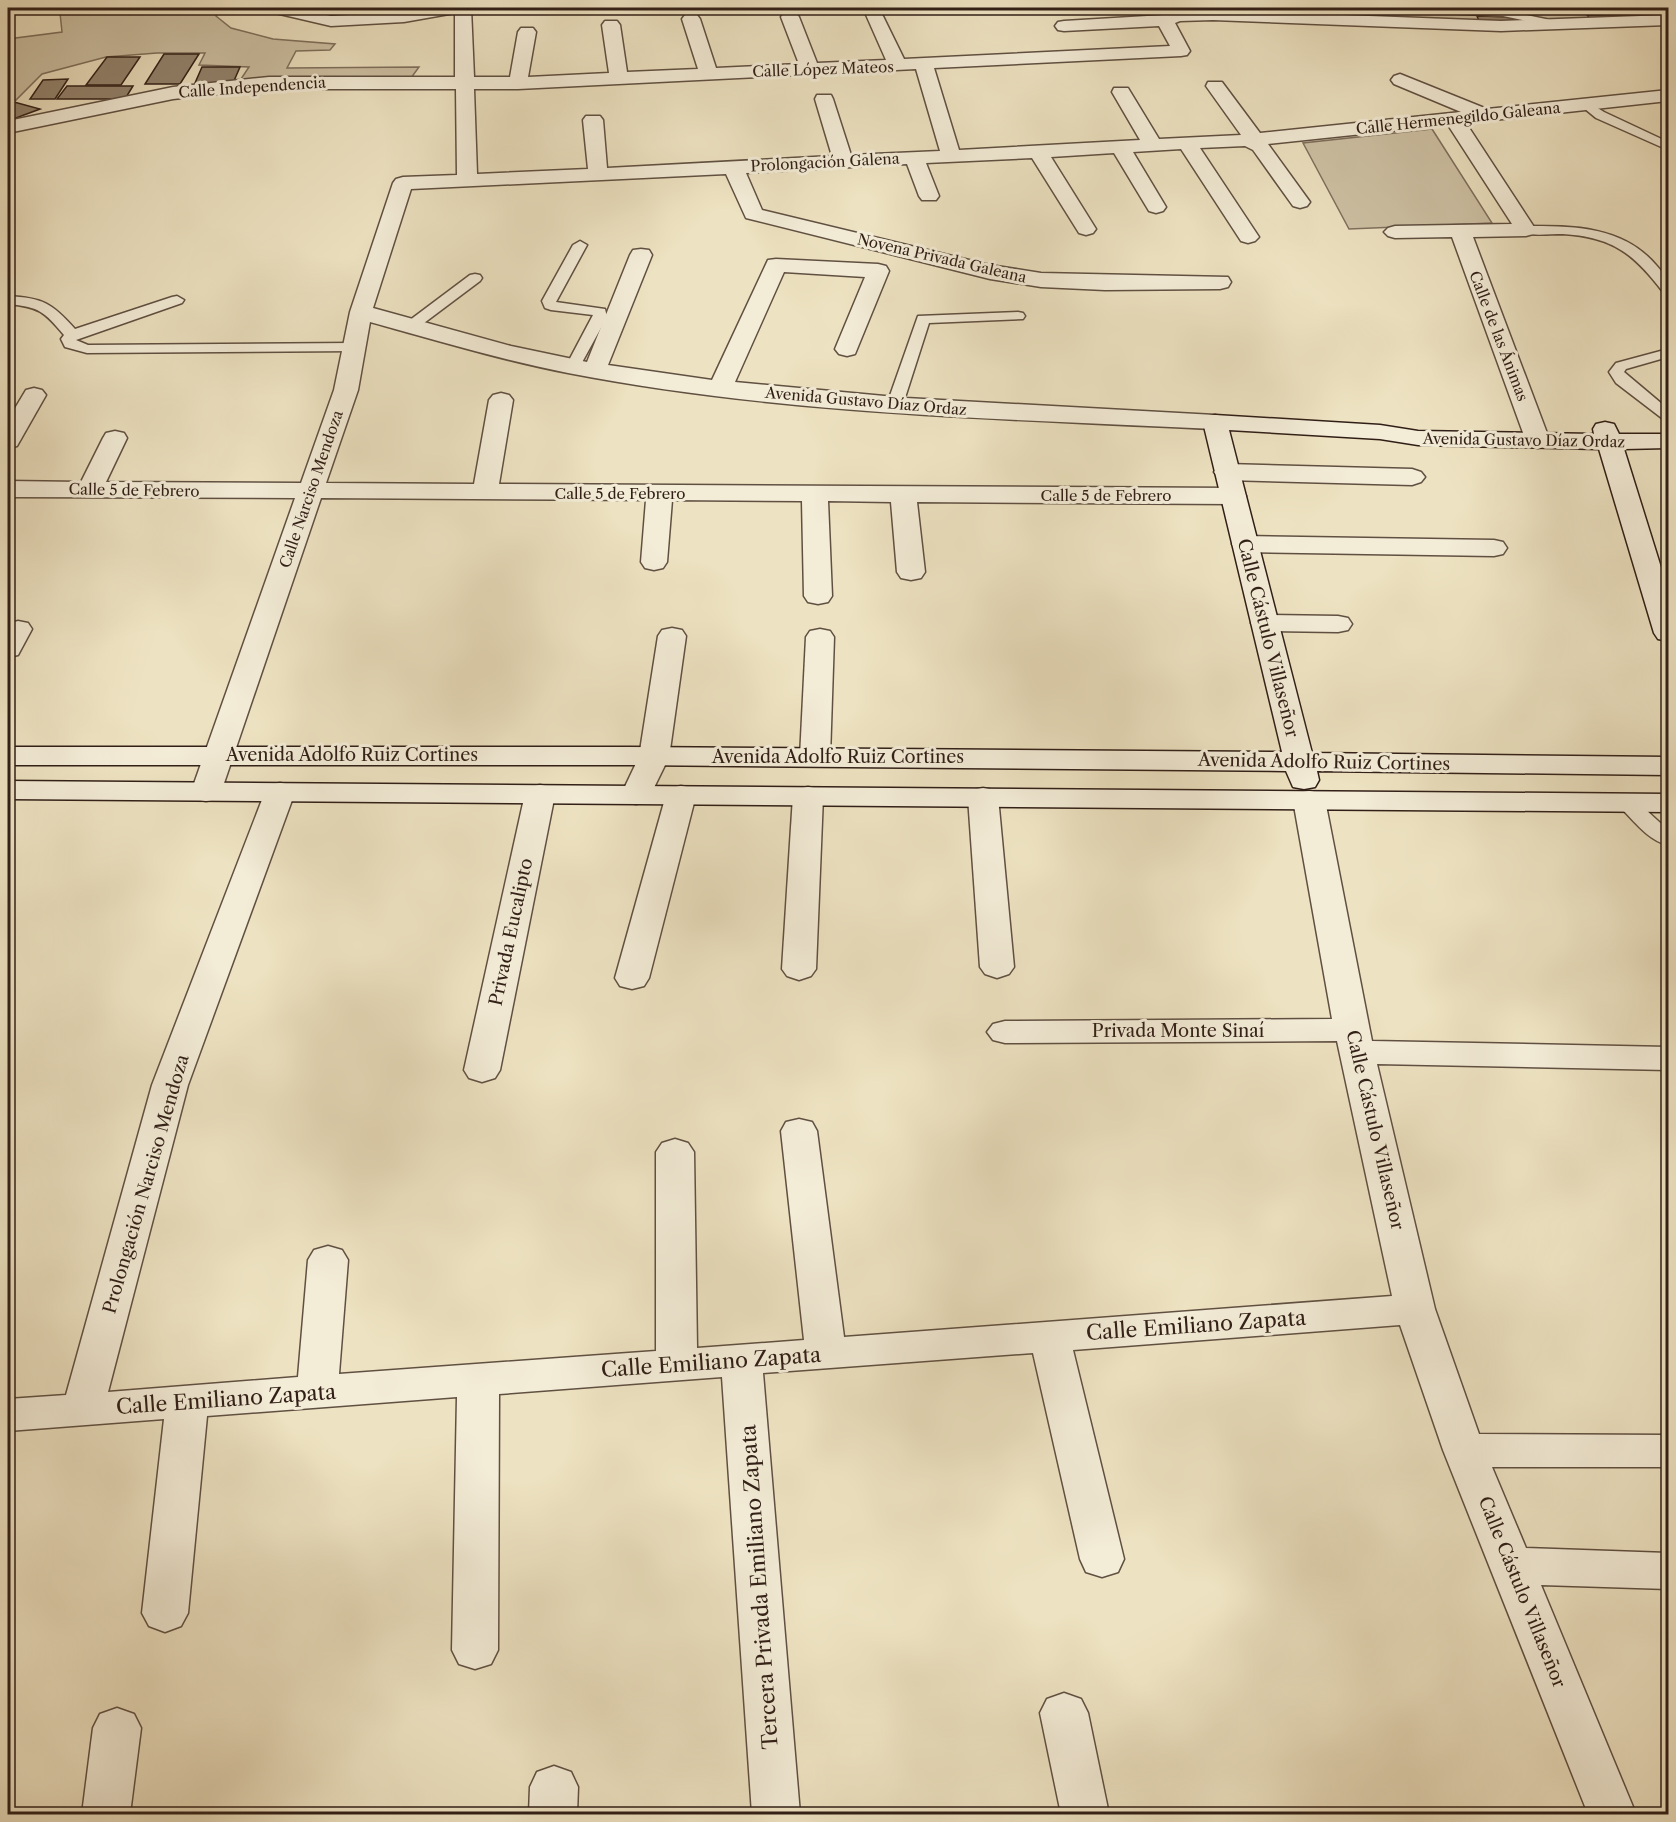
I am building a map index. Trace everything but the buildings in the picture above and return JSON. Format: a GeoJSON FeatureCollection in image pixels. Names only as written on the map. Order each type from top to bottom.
{"type":"FeatureCollection","features":[{"type":"Feature","properties":{"kind":"street"},"geometry":{"type":"LineString","coordinates":[[277,8],[331,21],[404,17],[454,8]]}},
{"type":"Feature","properties":{"kind":"street"},"geometry":{"type":"LineString","coordinates":[[463,8],[468,180]]}},
{"type":"Feature","properties":{"kind":"street"},"geometry":{"type":"LineString","coordinates":[[871,9],[898,66]]}},
{"type":"Feature","properties":{"kind":"street"},"geometry":{"type":"LineString","coordinates":[[1064,26],[1165,20],[1179,16],[1205,15],[1441,26],[1560,26],[1668,20]]}},
{"type":"Feature","properties":{"kind":"street"},"geometry":{"type":"LineString","coordinates":[[790,17],[810,69]]}},
{"type":"Feature","properties":{"kind":"street"},"geometry":{"type":"LineString","coordinates":[[691,19],[709,74]]}},
{"type":"Feature","properties":{"kind":"street","name":"Calle López Mateos"},"geometry":{"type":"LineString","coordinates":[[464,83],[924,65],[1181,51],[1165,20]]}},
{"type":"Feature","properties":{"kind":"street"},"geometry":{"type":"LineString","coordinates":[[611,25],[619,78]]}},
{"type":"Feature","properties":{"kind":"street"},"geometry":{"type":"LineString","coordinates":[[518,82],[527,32]]}},
{"type":"Feature","properties":{"kind":"street"},"geometry":{"type":"LineString","coordinates":[[924,65],[951,156]]}},
{"type":"Feature","properties":{"kind":"street"},"geometry":{"type":"LineString","coordinates":[[1400,80],[1484,115]]}},
{"type":"Feature","properties":{"kind":"street","name":"Calle Independencia"},"geometry":{"type":"LineString","coordinates":[[8,127],[173,93],[213,88],[324,81],[464,83]]}},
{"type":"Feature","properties":{"kind":"street"},"geometry":{"type":"LineString","coordinates":[[1215,86],[1253,137],[1248,140]]}},
{"type":"Feature","properties":{"kind":"street"},"geometry":{"type":"LineString","coordinates":[[1121,92],[1154,146]]}},
{"type":"Feature","properties":{"kind":"street","name":"Calle Hermenegildo Galeana"},"geometry":{"type":"LineString","coordinates":[[1248,140],[1668,96]]}},
{"type":"Feature","properties":{"kind":"street"},"geometry":{"type":"LineString","coordinates":[[824,99],[843,161]]}},
{"type":"Feature","properties":{"kind":"street"},"geometry":{"type":"LineString","coordinates":[[1453,118],[1526,230]]}},
{"type":"Feature","properties":{"kind":"street"},"geometry":{"type":"LineString","coordinates":[[593,120],[598,175]]}},
{"type":"Feature","properties":{"kind":"street"},"geometry":{"type":"LineString","coordinates":[[1248,140],[1260,146],[1300,202]]}},
{"type":"Feature","properties":{"kind":"street","name":"Prolongación Galena"},"geometry":{"type":"LineString","coordinates":[[403,183],[598,175],[1248,140]]}},
{"type":"Feature","properties":{"kind":"street"},"geometry":{"type":"LineString","coordinates":[[1187,144],[1248,237]]}},
{"type":"Feature","properties":{"kind":"street"},"geometry":{"type":"LineString","coordinates":[[1120,147],[1156,207]]}},
{"type":"Feature","properties":{"kind":"street"},"geometry":{"type":"LineString","coordinates":[[1038,152],[1086,229]]}},
{"type":"Feature","properties":{"kind":"street"},"geometry":{"type":"LineString","coordinates":[[914,158],[929,196]]}},
{"type":"Feature","properties":{"kind":"street","name":"Novena Privada Galeana"},"geometry":{"type":"LineString","coordinates":[[734,167],[753,214],[990,272],[1041,280],[1094,283],[1220,282]]}},
{"type":"Feature","properties":{"kind":"street","name":"Calle Narciso Mendoza"},"geometry":{"type":"LineString","coordinates":[[206,792],[346,390],[361,312],[403,183]]}},
{"type":"Feature","properties":{"kind":"street"},"geometry":{"type":"LineString","coordinates":[[1395,232],[1526,230]]}},
{"type":"Feature","properties":{"kind":"street","name":"Calle de las Ánimas"},"geometry":{"type":"LineString","coordinates":[[1460,231],[1536,435]]}},
{"type":"Feature","properties":{"kind":"street"},"geometry":{"type":"LineString","coordinates":[[584,368],[641,255]]}},
{"type":"Feature","properties":{"kind":"street"},"geometry":{"type":"LineString","coordinates":[[720,389],[776,266],[878,271],[847,350]]}},
{"type":"Feature","properties":{"kind":"street","name":"Avenida Gustavo Díaz Ordaz"},"geometry":{"type":"LineString","coordinates":[[361,312],[490,348],[584,368],[720,389],[895,404],[1380,432],[1418,438],[1536,435],[1607,436],[1668,441]]}},
{"type":"Feature","properties":{"kind":"street"},"geometry":{"type":"LineString","coordinates":[[8,441],[34,395]]}},
{"type":"Feature","properties":{"kind":"street"},"geometry":{"type":"LineString","coordinates":[[485,493],[501,400]]}},
{"type":"Feature","properties":{"kind":"street","name":"Calle Cástulo Villaseñor"},"geometry":{"type":"LineString","coordinates":[[1215,422],[1309,800],[1354,1041],[1415,1308],[1464,1450],[1612,1815]]}},
{"type":"Feature","properties":{"kind":"street","name":"Avenida Gustavo Díaz Ordaz"},"geometry":{"type":"LineString","coordinates":[[1607,436],[1668,426]]}},
{"type":"Feature","properties":{"kind":"street"},"geometry":{"type":"LineString","coordinates":[[1607,436],[1668,633]]}},
{"type":"Feature","properties":{"kind":"street"},"geometry":{"type":"LineString","coordinates":[[90,489],[115,438]]}},
{"type":"Feature","properties":{"kind":"street","name":"Calle 5 de Febrero"},"geometry":{"type":"LineString","coordinates":[[8,489],[903,494],[1412,477]]}},
{"type":"Feature","properties":{"kind":"street"},"geometry":{"type":"LineString","coordinates":[[654,562],[660,493]]}},
{"type":"Feature","properties":{"kind":"street"},"geometry":{"type":"LineString","coordinates":[[815,494],[819,596]]}},
{"type":"Feature","properties":{"kind":"street"},"geometry":{"type":"LineString","coordinates":[[903,494],[910,572]]}},
{"type":"Feature","properties":{"kind":"street"},"geometry":{"type":"LineString","coordinates":[[1245,544],[1494,548]]}},
{"type":"Feature","properties":{"kind":"street"},"geometry":{"type":"LineString","coordinates":[[1265,623],[1338,624]]}},
{"type":"Feature","properties":{"kind":"street"},"geometry":{"type":"LineString","coordinates":[[636,795],[654,757],[672,636]]}},
{"type":"Feature","properties":{"kind":"street"},"geometry":{"type":"LineString","coordinates":[[815,757],[820,637]]}},
{"type":"Feature","properties":{"kind":"street","name":"Avenida Adolfo Ruiz Cortines"},"geometry":{"type":"LineString","coordinates":[[8,756],[219,754],[815,757],[1668,766]]}},
{"type":"Feature","properties":{"kind":"street"},"geometry":{"type":"LineString","coordinates":[[20,790],[50,755]]}},
{"type":"Feature","properties":{"kind":"street","name":"Avenida Adolfo Ruiz Cortines"},"geometry":{"type":"LineString","coordinates":[[20,790],[1668,803]]}},
{"type":"Feature","properties":{"kind":"street","name":"Prolongación Narciso Mendoza"},"geometry":{"type":"LineString","coordinates":[[83,1409],[170,1085],[280,792]]}},
{"type":"Feature","properties":{"kind":"street","name":"Privada Eucalipto"},"geometry":{"type":"LineString","coordinates":[[482,1070],[540,794]]}},
{"type":"Feature","properties":{"kind":"street"},"geometry":{"type":"LineString","coordinates":[[632,978],[681,795]]}},
{"type":"Feature","properties":{"kind":"street"},"geometry":{"type":"LineString","coordinates":[[799,969],[808,796]]}},
{"type":"Feature","properties":{"kind":"street"},"geometry":{"type":"LineString","coordinates":[[983,797],[997,967]]}},
{"type":"Feature","properties":{"kind":"street","name":"Privada Monte Sinaí"},"geometry":{"type":"LineString","coordinates":[[1005,1032],[1354,1041],[1668,1058]]}},
{"type":"Feature","properties":{"kind":"street"},"geometry":{"type":"LineString","coordinates":[[799,1131],[826,1353]]}},
{"type":"Feature","properties":{"kind":"street"},"geometry":{"type":"LineString","coordinates":[[675,1152],[677,1352]]}},
{"type":"Feature","properties":{"kind":"street"},"geometry":{"type":"LineString","coordinates":[[317,1392],[328,1260]]}},
{"type":"Feature","properties":{"kind":"street","name":"Calle Emiliano Zapata"},"geometry":{"type":"LineString","coordinates":[[8,1415],[478,1379],[677,1352],[741,1359],[1415,1308]]}},
{"type":"Feature","properties":{"kind":"street"},"geometry":{"type":"LineString","coordinates":[[1048,1336],[1102,1559]]}},
{"type":"Feature","properties":{"kind":"street","name":"Tercera Privada Emiliano Zapata"},"geometry":{"type":"LineString","coordinates":[[741,1359],[776,1815]]}},
{"type":"Feature","properties":{"kind":"street"},"geometry":{"type":"LineString","coordinates":[[475,1650],[478,1379]]}},
{"type":"Feature","properties":{"kind":"street"},"geometry":{"type":"LineString","coordinates":[[165,1613],[187,1402]]}},
{"type":"Feature","properties":{"kind":"street"},"geometry":{"type":"LineString","coordinates":[[1464,1450],[1668,1451]]}},
{"type":"Feature","properties":{"kind":"street"},"geometry":{"type":"LineString","coordinates":[[1512,1566],[1668,1570]]}},
{"type":"Feature","properties":{"kind":"street"},"geometry":{"type":"LineString","coordinates":[[1064,1713],[1085,1815]]}},
{"type":"Feature","properties":{"kind":"street"},"geometry":{"type":"LineString","coordinates":[[106,1815],[117,1728]]}},
{"type":"Feature","properties":{"kind":"lane"},"geometry":{"type":"LineString","coordinates":[[26,8],[37,8]]}},
{"type":"Feature","properties":{"kind":"lane"},"geometry":{"type":"LineString","coordinates":[[1405,8],[1503,13],[1560,26]]}},
{"type":"Feature","properties":{"kind":"lane"},"geometry":{"type":"LineString","coordinates":[[1585,104],[1600,115],[1668,146]]}},
{"type":"Feature","properties":{"kind":"lane"},"geometry":{"type":"LineString","coordinates":[[1526,230],[1582,231],[1615,240],[1641,256],[1668,289]]}},
{"type":"Feature","properties":{"kind":"lane"},"geometry":{"type":"LineString","coordinates":[[580,245],[549,301],[550,305],[557,308],[600,312],[584,368]]}},
{"type":"Feature","properties":{"kind":"lane"},"geometry":{"type":"LineString","coordinates":[[411,326],[475,278]]}},
{"type":"Feature","properties":{"kind":"lane"},"geometry":{"type":"LineString","coordinates":[[8,300],[45,304],[72,335]]}},
{"type":"Feature","properties":{"kind":"lane"},"geometry":{"type":"LineString","coordinates":[[177,300],[72,335],[68,339],[70,344],[87,349],[354,347]]}},
{"type":"Feature","properties":{"kind":"lane"},"geometry":{"type":"LineString","coordinates":[[895,404],[923,319],[1018,316]]}},
{"type":"Feature","properties":{"kind":"lane"},"geometry":{"type":"LineString","coordinates":[[1668,353],[1621,366],[1616,372],[1621,380],[1668,416]]}},
{"type":"Feature","properties":{"kind":"lane"},"geometry":{"type":"LineString","coordinates":[[1627,802],[1654,829],[1668,839]]}},
{"type":"Feature","properties":{"kind":"shaded area"},"geometry":{"type":"Polygon","coordinates":[[[97,8],[219,8],[216,16],[231,28],[273,39],[335,44],[330,50],[296,51],[287,68],[419,67],[411,78],[241,79],[249,67],[199,65],[205,53],[157,53],[106,57],[42,74],[16,100],[8,103],[8,39],[62,32],[60,13],[97,8]]]}},
{"type":"Feature","properties":{"kind":"shaded area"},"geometry":{"type":"Polygon","coordinates":[[[1184,8],[1668,8],[1668,19],[1533,24],[1184,13],[1184,8]]]}},
{"type":"Feature","properties":{"kind":"shaded area"},"geometry":{"type":"Polygon","coordinates":[[[1432,129],[1492,223],[1349,229],[1303,143],[1432,129]]]}}]}
